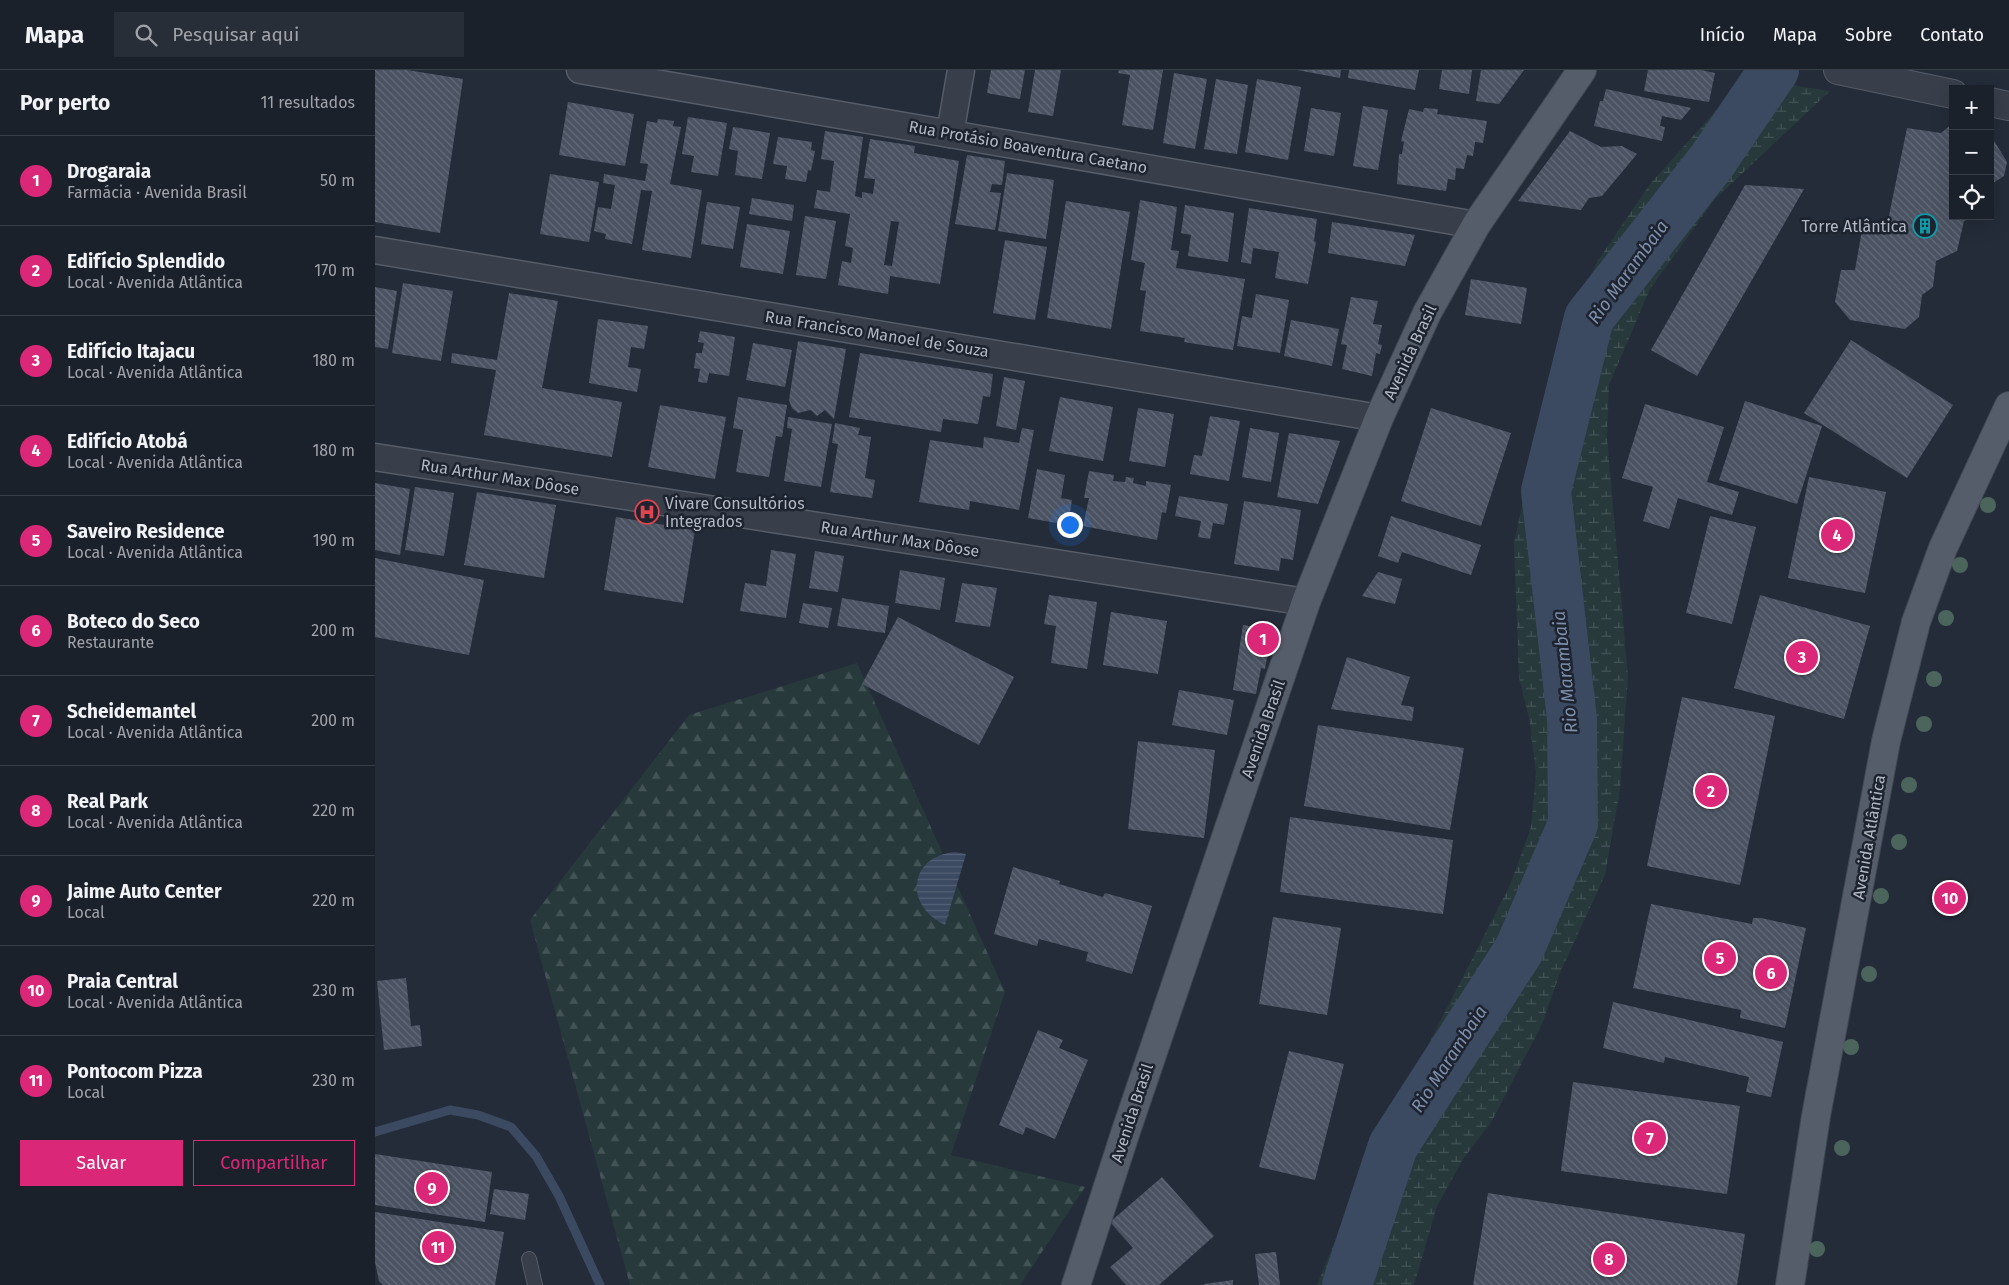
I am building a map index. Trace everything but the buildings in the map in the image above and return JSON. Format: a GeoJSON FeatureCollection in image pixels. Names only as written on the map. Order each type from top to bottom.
{"type":"FeatureCollection","features":[{"type":"Feature","properties":{"kind":"main road","name":"Avenida Brasil"},"geometry":{"type":"LineString","coordinates":[[1076,1285],[1129,1122],[1306,602],[1379,418],[1427,313],[1476,224],[1574,74]]}},
{"type":"Feature","properties":{"kind":"main road","name":"Avenida Atlântica"},"geometry":{"type":"LineString","coordinates":[[1791,1285],[1816,1116],[1886,741],[1916,622],[1943,548],[2009,406]]}},
{"type":"Feature","properties":{"kind":"street","name":"Rua Protásio Boaventura Caetano"},"geometry":{"type":"LineString","coordinates":[[580,70],[1476,224]]}},
{"type":"Feature","properties":{"kind":"street"},"geometry":{"type":"LineString","coordinates":[[950,134],[961,70]]}},
{"type":"Feature","properties":{"kind":"street"},"geometry":{"type":"LineString","coordinates":[[1838,70],[1949,93]]}},
{"type":"Feature","properties":{"kind":"street"},"geometry":{"type":"LineString","coordinates":[[1994,103],[2009,106]]}},
{"type":"Feature","properties":{"kind":"street","name":"Rua Francisco Manoel de Souza"},"geometry":{"type":"LineString","coordinates":[[375,250],[1379,418]]}},
{"type":"Feature","properties":{"kind":"street","name":"Rua Arthur Max Dôose"},"geometry":{"type":"LineString","coordinates":[[375,457],[1306,602]]}},
{"type":"Feature","properties":{"kind":"lane"},"geometry":{"type":"LineString","coordinates":[[529,1259],[535,1285]]}},
{"type":"Feature","properties":{"kind":"green space"},"geometry":{"type":"Polygon","coordinates":[[[1745,78],[1830,91],[1715,199],[1650,289],[1609,385],[1607,438],[1628,676],[1620,789],[1605,875],[1560,973],[1542,1024],[1492,1121],[1463,1159],[1437,1206],[1414,1285],[1317,1285],[1363,1172],[1510,885],[1531,827],[1536,773],[1529,718],[1519,678],[1514,543],[1556,348],[1597,262],[1650,184],[1745,78]]]}},
{"type":"Feature","properties":{"kind":"green space"},"geometry":{"type":"Polygon","coordinates":[[[857,663],[1005,992],[951,1155],[1085,1187],[1020,1285],[630,1285],[530,920],[689,715],[857,663]]]}},
{"type":"Feature","properties":{"kind":"water"},"geometry":{"type":"Polygon","coordinates":[[[955,852],[966,854],[945,925],[931,916],[922,906],[917,882],[928,862],[940,855],[955,852]]]}},
{"type":"Feature","properties":{"kind":"waterway","name":"Rio Marambaia"},"geometry":{"type":"LineString","coordinates":[[1347,1285],[1393,1146],[1519,950],[1573,824],[1572,719],[1546,491],[1589,318],[1712,161],[1774,70]]}},
{"type":"Feature","properties":{"kind":"waterway","name":"Rio Marambaia"},"geometry":{"type":"LineString","coordinates":[[375,1132],[450,1110],[478,1115],[511,1127],[536,1156],[559,1196],[600,1285]]}},
{"type":"Feature","properties":{"kind":"place","name":"Torre Atlântica"},"geometry":{"type":"Point","coordinates":[1925,226]}},
{"type":"Feature","properties":{"kind":"place","name":"Vivare Consultórios Integrados"},"geometry":{"type":"Point","coordinates":[647,512]}},
{"type":"Feature","properties":{"kind":"place","name":"Edifício Atobá"},"geometry":{"type":"Point","coordinates":[1837,535]}},
{"type":"Feature","properties":{"kind":"place","name":"Drogaraia"},"geometry":{"type":"Point","coordinates":[1263,639]}},
{"type":"Feature","properties":{"kind":"place","name":"Edifício Itajacu"},"geometry":{"type":"Point","coordinates":[1802,657]}},
{"type":"Feature","properties":{"kind":"place","name":"Edifício Splendido"},"geometry":{"type":"Point","coordinates":[1711,791]}},
{"type":"Feature","properties":{"kind":"place","name":"Praia Central"},"geometry":{"type":"Point","coordinates":[1950,898]}},
{"type":"Feature","properties":{"kind":"place","name":"Saveiro Residence"},"geometry":{"type":"Point","coordinates":[1720,958]}},
{"type":"Feature","properties":{"kind":"place","name":"Boteco do Seco"},"geometry":{"type":"Point","coordinates":[1771,973]}},
{"type":"Feature","properties":{"kind":"place","name":"Scheidemantel"},"geometry":{"type":"Point","coordinates":[1650,1138]}},
{"type":"Feature","properties":{"kind":"place","name":"Jaime Auto Center"},"geometry":{"type":"Point","coordinates":[432,1188]}},
{"type":"Feature","properties":{"kind":"place","name":"Pontocom Pizza"},"geometry":{"type":"Point","coordinates":[438,1247]}},
{"type":"Feature","properties":{"kind":"place","name":"Real Park"},"geometry":{"type":"Point","coordinates":[1609,1259]}}]}
